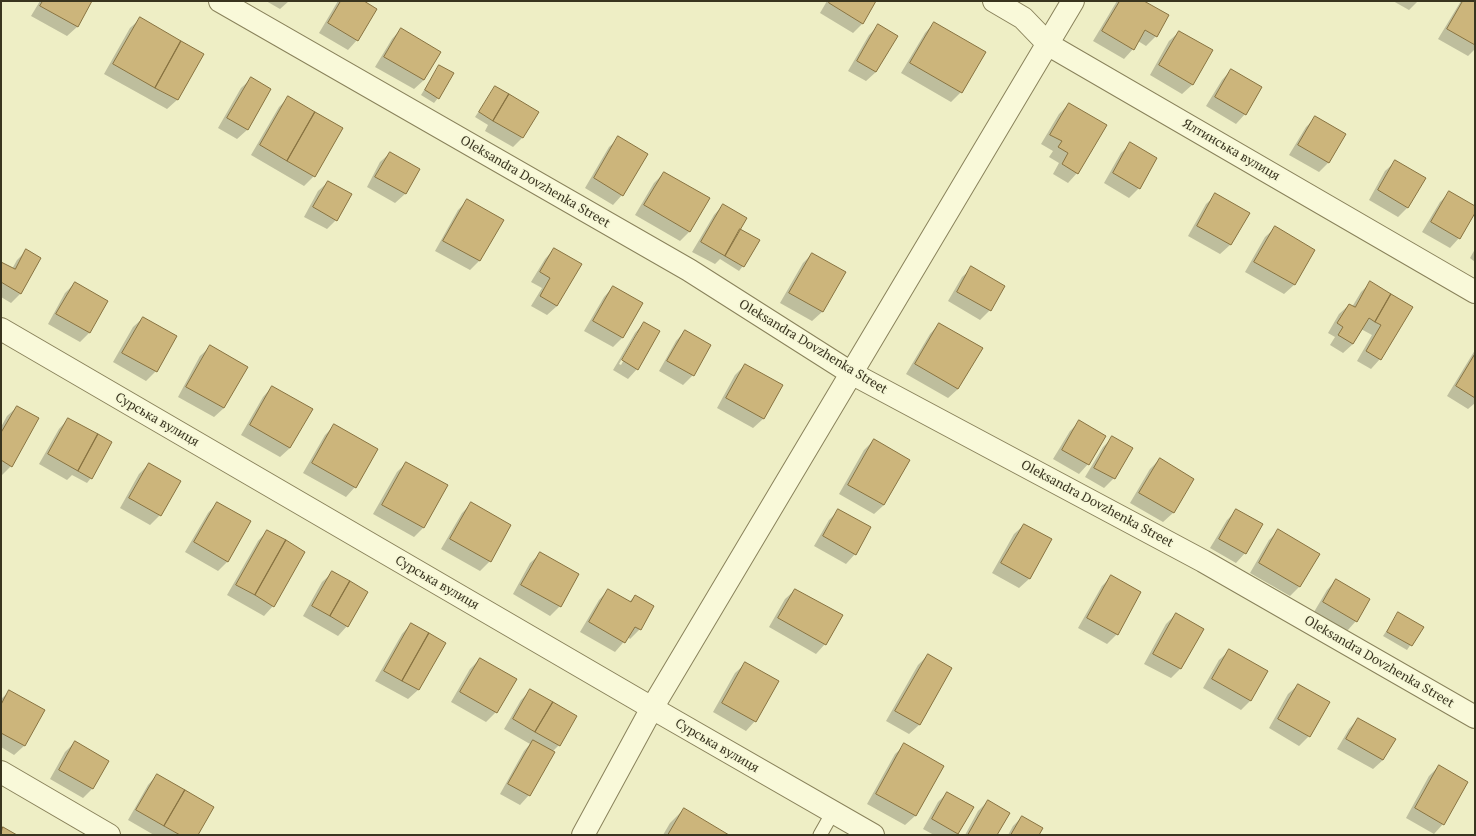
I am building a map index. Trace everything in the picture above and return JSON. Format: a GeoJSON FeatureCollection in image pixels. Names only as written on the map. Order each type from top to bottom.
{"type":"FeatureCollection","features":[{"type":"Feature","properties":{"kind":"street","name":"Oleksandra Dovzhenka Street"},"geometry":{"type":"LineString","coordinates":[[220,1],[689,270],[851,373],[1203,561],[1475,717]]}},
{"type":"Feature","properties":{"kind":"street","name":"Ялтинська вулиця"},"geometry":{"type":"LineString","coordinates":[[994,1],[1023,18],[1049,45],[1475,292]]}},
{"type":"Feature","properties":{"kind":"street"},"geometry":{"type":"LineString","coordinates":[[583,835],[652,708],[851,373],[1049,45],[1073,1]]}},
{"type":"Feature","properties":{"kind":"street","name":"Сурська вулиця"},"geometry":{"type":"LineString","coordinates":[[1,329],[652,708],[874,835]]}},
{"type":"Feature","properties":{"kind":"street"},"geometry":{"type":"LineString","coordinates":[[1,772],[109,835]]}},
{"type":"Feature","properties":{"kind":"lane"},"geometry":{"type":"LineString","coordinates":[[820,835],[833,812]]}},
{"type":"Feature","properties":{"kind":"building"},"geometry":{"type":"Polygon","coordinates":[[[43,1],[92,1],[78,27],[40,6],[43,1]]]}},
{"type":"Feature","properties":{"kind":"building"},"geometry":{"type":"Polygon","coordinates":[[[341,1],[364,1],[377,9],[358,41],[328,23],[341,1]]]}},
{"type":"Feature","properties":{"kind":"building"},"geometry":{"type":"Polygon","coordinates":[[[830,1],[876,1],[863,24],[829,3],[830,1]]]}},
{"type":"Feature","properties":{"kind":"building"},"geometry":{"type":"Polygon","coordinates":[[[1120,1],[1144,1],[1169,15],[1157,37],[1145,30],[1134,50],[1102,31],[1120,1]]]}},
{"type":"Feature","properties":{"kind":"building"},"geometry":{"type":"Polygon","coordinates":[[[1463,1],[1475,1],[1475,45],[1447,29],[1463,1]]]}},
{"type":"Feature","properties":{"kind":"building"},"geometry":{"type":"Polygon","coordinates":[[[140,17],[181,41],[155,88],[113,64],[140,17]]]}},
{"type":"Feature","properties":{"kind":"building"},"geometry":{"type":"Polygon","coordinates":[[[934,22],[986,52],[962,93],[910,63],[934,22]]]}},
{"type":"Feature","properties":{"kind":"building"},"geometry":{"type":"Polygon","coordinates":[[[878,24],[898,36],[876,72],[857,61],[878,24]]]}},
{"type":"Feature","properties":{"kind":"building"},"geometry":{"type":"Polygon","coordinates":[[[401,28],[441,52],[424,80],[384,57],[401,28]]]}},
{"type":"Feature","properties":{"kind":"building"},"geometry":{"type":"Polygon","coordinates":[[[1179,31],[1213,50],[1193,85],[1159,65],[1179,31]]]}},
{"type":"Feature","properties":{"kind":"building"},"geometry":{"type":"Polygon","coordinates":[[[181,41],[204,54],[178,100],[155,88],[181,41]]]}},
{"type":"Feature","properties":{"kind":"building"},"geometry":{"type":"Polygon","coordinates":[[[439,65],[454,73],[439,99],[425,90],[439,65]]]}},
{"type":"Feature","properties":{"kind":"building"},"geometry":{"type":"Polygon","coordinates":[[[1231,69],[1262,87],[1246,115],[1215,97],[1231,69]]]}},
{"type":"Feature","properties":{"kind":"building"},"geometry":{"type":"Polygon","coordinates":[[[251,77],[271,89],[248,130],[227,118],[251,77]]]}},
{"type":"Feature","properties":{"kind":"building"},"geometry":{"type":"Polygon","coordinates":[[[495,86],[509,94],[493,121],[479,112],[495,86]]]}},
{"type":"Feature","properties":{"kind":"building"},"geometry":{"type":"Polygon","coordinates":[[[509,94],[539,112],[523,138],[493,121],[509,94]]]}},
{"type":"Feature","properties":{"kind":"building"},"geometry":{"type":"Polygon","coordinates":[[[288,96],[315,112],[287,161],[260,145],[288,96]]]}},
{"type":"Feature","properties":{"kind":"building"},"geometry":{"type":"Polygon","coordinates":[[[1069,103],[1107,125],[1078,174],[1062,164],[1068,153],[1058,147],[1062,141],[1050,135],[1069,103]]]}},
{"type":"Feature","properties":{"kind":"building"},"geometry":{"type":"Polygon","coordinates":[[[315,112],[343,128],[315,177],[287,161],[315,112]]]}},
{"type":"Feature","properties":{"kind":"building"},"geometry":{"type":"Polygon","coordinates":[[[1315,116],[1346,134],[1329,163],[1298,145],[1315,116]]]}},
{"type":"Feature","properties":{"kind":"building"},"geometry":{"type":"Polygon","coordinates":[[[618,136],[648,154],[623,196],[594,178],[618,136]]]}},
{"type":"Feature","properties":{"kind":"building"},"geometry":{"type":"Polygon","coordinates":[[[1130,142],[1157,158],[1140,189],[1113,173],[1130,142]]]}},
{"type":"Feature","properties":{"kind":"building"},"geometry":{"type":"Polygon","coordinates":[[[390,152],[420,169],[406,194],[375,177],[390,152]]]}},
{"type":"Feature","properties":{"kind":"building"},"geometry":{"type":"Polygon","coordinates":[[[1395,160],[1426,178],[1408,208],[1378,190],[1395,160]]]}},
{"type":"Feature","properties":{"kind":"building"},"geometry":{"type":"Polygon","coordinates":[[[664,172],[710,198],[690,232],[644,205],[664,172]]]}},
{"type":"Feature","properties":{"kind":"building"},"geometry":{"type":"Polygon","coordinates":[[[328,181],[352,194],[337,221],[313,207],[328,181]]]}},
{"type":"Feature","properties":{"kind":"building"},"geometry":{"type":"Polygon","coordinates":[[[1449,191],[1475,206],[1475,213],[1460,239],[1431,222],[1449,191]]]}},
{"type":"Feature","properties":{"kind":"building"},"geometry":{"type":"Polygon","coordinates":[[[1215,193],[1250,213],[1231,245],[1197,226],[1215,193]]]}},
{"type":"Feature","properties":{"kind":"building"},"geometry":{"type":"Polygon","coordinates":[[[467,199],[504,220],[480,261],[443,241],[467,199]]]}},
{"type":"Feature","properties":{"kind":"building"},"geometry":{"type":"Polygon","coordinates":[[[723,204],[747,218],[725,256],[701,242],[723,204]]]}},
{"type":"Feature","properties":{"kind":"building"},"geometry":{"type":"Polygon","coordinates":[[[1275,226],[1315,250],[1295,285],[1254,262],[1275,226]]]}},
{"type":"Feature","properties":{"kind":"building"},"geometry":{"type":"Polygon","coordinates":[[[740,229],[760,240],[744,267],[725,256],[740,229]]]}},
{"type":"Feature","properties":{"kind":"building"},"geometry":{"type":"Polygon","coordinates":[[[554,248],[582,264],[557,306],[540,296],[550,278],[540,272],[554,248]]]}},
{"type":"Feature","properties":{"kind":"building"},"geometry":{"type":"Polygon","coordinates":[[[26,249],[41,258],[21,294],[1,282],[1,262],[15,269],[26,249]]]}},
{"type":"Feature","properties":{"kind":"building"},"geometry":{"type":"Polygon","coordinates":[[[812,253],[846,272],[823,312],[789,293],[812,253]]]}},
{"type":"Feature","properties":{"kind":"building"},"geometry":{"type":"Polygon","coordinates":[[[971,266],[1005,286],[991,311],[957,292],[971,266]]]}},
{"type":"Feature","properties":{"kind":"building"},"geometry":{"type":"Polygon","coordinates":[[[1370,281],[1391,294],[1375,322],[1369,318],[1353,344],[1338,335],[1343,327],[1337,323],[1349,304],[1355,307],[1370,281]]]}},
{"type":"Feature","properties":{"kind":"building"},"geometry":{"type":"Polygon","coordinates":[[[75,282],[108,301],[90,333],[56,314],[75,282]]]}},
{"type":"Feature","properties":{"kind":"building"},"geometry":{"type":"Polygon","coordinates":[[[613,286],[643,303],[623,338],[593,321],[613,286]]]}},
{"type":"Feature","properties":{"kind":"building"},"geometry":{"type":"Polygon","coordinates":[[[1391,294],[1413,307],[1381,360],[1366,351],[1381,325],[1375,322],[1391,294]]]}},
{"type":"Feature","properties":{"kind":"building"},"geometry":{"type":"Polygon","coordinates":[[[143,317],[177,336],[157,372],[122,353],[143,317]]]}},
{"type":"Feature","properties":{"kind":"building"},"geometry":{"type":"Polygon","coordinates":[[[644,322],[660,331],[638,370],[622,360],[644,322]]]}},
{"type":"Feature","properties":{"kind":"building"},"geometry":{"type":"Polygon","coordinates":[[[939,323],[983,348],[958,389],[915,364],[939,323]]]}},
{"type":"Feature","properties":{"kind":"building"},"geometry":{"type":"Polygon","coordinates":[[[685,330],[711,345],[694,376],[667,361],[685,330]]]}},
{"type":"Feature","properties":{"kind":"building"},"geometry":{"type":"Polygon","coordinates":[[[210,345],[248,367],[224,408],[186,387],[210,345]]]}},
{"type":"Feature","properties":{"kind":"building"},"geometry":{"type":"Polygon","coordinates":[[[1475,354],[1475,398],[1456,386],[1475,354]]]}},
{"type":"Feature","properties":{"kind":"building"},"geometry":{"type":"Polygon","coordinates":[[[745,364],[783,385],[764,419],[726,398],[745,364]]]}},
{"type":"Feature","properties":{"kind":"building"},"geometry":{"type":"Polygon","coordinates":[[[272,386],[313,409],[290,448],[250,425],[272,386]]]}},
{"type":"Feature","properties":{"kind":"building"},"geometry":{"type":"Polygon","coordinates":[[[17,406],[39,418],[12,467],[1,460],[1,433],[17,406]]]}},
{"type":"Feature","properties":{"kind":"building"},"geometry":{"type":"Polygon","coordinates":[[[68,418],[98,434],[78,471],[48,454],[68,418]]]}},
{"type":"Feature","properties":{"kind":"building"},"geometry":{"type":"Polygon","coordinates":[[[1079,420],[1106,436],[1089,465],[1062,450],[1079,420]]]}},
{"type":"Feature","properties":{"kind":"building"},"geometry":{"type":"Polygon","coordinates":[[[334,424],[378,449],[356,488],[312,463],[334,424]]]}},
{"type":"Feature","properties":{"kind":"building"},"geometry":{"type":"Polygon","coordinates":[[[98,434],[112,442],[92,479],[78,471],[98,434]]]}},
{"type":"Feature","properties":{"kind":"building"},"geometry":{"type":"Polygon","coordinates":[[[1112,436],[1133,448],[1115,479],[1094,468],[1112,436]]]}},
{"type":"Feature","properties":{"kind":"building"},"geometry":{"type":"Polygon","coordinates":[[[874,439],[910,460],[884,505],[848,485],[874,439]]]}},
{"type":"Feature","properties":{"kind":"building"},"geometry":{"type":"Polygon","coordinates":[[[1160,458],[1194,479],[1174,513],[1139,493],[1160,458]]]}},
{"type":"Feature","properties":{"kind":"building"},"geometry":{"type":"Polygon","coordinates":[[[406,462],[448,485],[424,528],[382,505],[406,462]]]}},
{"type":"Feature","properties":{"kind":"building"},"geometry":{"type":"Polygon","coordinates":[[[149,463],[181,481],[161,516],[129,498],[149,463]]]}},
{"type":"Feature","properties":{"kind":"building"},"geometry":{"type":"Polygon","coordinates":[[[217,502],[251,521],[228,562],[194,542],[217,502]]]}},
{"type":"Feature","properties":{"kind":"building"},"geometry":{"type":"Polygon","coordinates":[[[471,502],[511,525],[491,562],[450,539],[471,502]]]}},
{"type":"Feature","properties":{"kind":"building"},"geometry":{"type":"Polygon","coordinates":[[[838,509],[871,527],[856,555],[823,536],[838,509]]]}},
{"type":"Feature","properties":{"kind":"building"},"geometry":{"type":"Polygon","coordinates":[[[1236,509],[1263,524],[1246,554],[1219,539],[1236,509]]]}},
{"type":"Feature","properties":{"kind":"building"},"geometry":{"type":"Polygon","coordinates":[[[1024,524],[1052,539],[1030,579],[1001,563],[1024,524]]]}},
{"type":"Feature","properties":{"kind":"building"},"geometry":{"type":"Polygon","coordinates":[[[1278,529],[1320,554],[1300,587],[1259,563],[1278,529]]]}},
{"type":"Feature","properties":{"kind":"building"},"geometry":{"type":"Polygon","coordinates":[[[267,530],[286,540],[255,595],[236,585],[267,530]]]}},
{"type":"Feature","properties":{"kind":"building"},"geometry":{"type":"Polygon","coordinates":[[[286,540],[305,552],[274,607],[255,595],[286,540]]]}},
{"type":"Feature","properties":{"kind":"building"},"geometry":{"type":"Polygon","coordinates":[[[540,552],[579,574],[561,607],[521,585],[540,552]]]}},
{"type":"Feature","properties":{"kind":"building"},"geometry":{"type":"Polygon","coordinates":[[[332,571],[350,581],[330,616],[312,606],[332,571]]]}},
{"type":"Feature","properties":{"kind":"building"},"geometry":{"type":"Polygon","coordinates":[[[1111,575],[1141,592],[1118,635],[1087,618],[1111,575]]]}},
{"type":"Feature","properties":{"kind":"building"},"geometry":{"type":"Polygon","coordinates":[[[1336,579],[1370,599],[1357,622],[1323,602],[1336,579]]]}},
{"type":"Feature","properties":{"kind":"building"},"geometry":{"type":"Polygon","coordinates":[[[350,581],[368,592],[348,627],[330,616],[350,581]]]}},
{"type":"Feature","properties":{"kind":"building"},"geometry":{"type":"Polygon","coordinates":[[[608,589],[631,602],[635,595],[654,606],[641,630],[635,627],[625,643],[589,622],[608,589]]]}},
{"type":"Feature","properties":{"kind":"building"},"geometry":{"type":"Polygon","coordinates":[[[795,589],[843,615],[826,645],[778,618],[795,589]]]}},
{"type":"Feature","properties":{"kind":"building"},"geometry":{"type":"Polygon","coordinates":[[[1398,612],[1424,627],[1412,646],[1387,632],[1398,612]]]}},
{"type":"Feature","properties":{"kind":"building"},"geometry":{"type":"Polygon","coordinates":[[[1176,613],[1204,629],[1181,669],[1153,654],[1176,613]]]}},
{"type":"Feature","properties":{"kind":"building"},"geometry":{"type":"Polygon","coordinates":[[[411,623],[429,633],[402,681],[384,671],[411,623]]]}},
{"type":"Feature","properties":{"kind":"building"},"geometry":{"type":"Polygon","coordinates":[[[429,633],[446,643],[419,690],[402,681],[429,633]]]}},
{"type":"Feature","properties":{"kind":"building"},"geometry":{"type":"Polygon","coordinates":[[[1229,649],[1268,671],[1251,701],[1212,679],[1229,649]]]}},
{"type":"Feature","properties":{"kind":"building"},"geometry":{"type":"Polygon","coordinates":[[[928,654],[952,668],[920,725],[895,711],[928,654]]]}},
{"type":"Feature","properties":{"kind":"building"},"geometry":{"type":"Polygon","coordinates":[[[480,658],[517,679],[497,713],[460,692],[480,658]]]}},
{"type":"Feature","properties":{"kind":"building"},"geometry":{"type":"Polygon","coordinates":[[[745,662],[779,681],[756,722],[722,703],[745,662]]]}},
{"type":"Feature","properties":{"kind":"building"},"geometry":{"type":"Polygon","coordinates":[[[1298,684],[1330,702],[1310,737],[1278,719],[1298,684]]]}},
{"type":"Feature","properties":{"kind":"building"},"geometry":{"type":"Polygon","coordinates":[[[530,689],[553,702],[535,732],[513,719],[530,689]]]}},
{"type":"Feature","properties":{"kind":"building"},"geometry":{"type":"Polygon","coordinates":[[[9,690],[45,710],[25,746],[1,733],[1,705],[9,690]]]}},
{"type":"Feature","properties":{"kind":"building"},"geometry":{"type":"Polygon","coordinates":[[[553,702],[577,716],[560,746],[535,732],[553,702]]]}},
{"type":"Feature","properties":{"kind":"building"},"geometry":{"type":"Polygon","coordinates":[[[1358,718],[1396,739],[1383,760],[1346,739],[1358,718]]]}},
{"type":"Feature","properties":{"kind":"building"},"geometry":{"type":"Polygon","coordinates":[[[533,740],[555,752],[530,796],[508,784],[533,740]]]}},
{"type":"Feature","properties":{"kind":"building"},"geometry":{"type":"Polygon","coordinates":[[[75,741],[109,761],[93,789],[59,770],[75,741]]]}},
{"type":"Feature","properties":{"kind":"building"},"geometry":{"type":"Polygon","coordinates":[[[904,743],[944,766],[916,816],[876,794],[904,743]]]}},
{"type":"Feature","properties":{"kind":"building"},"geometry":{"type":"Polygon","coordinates":[[[1439,765],[1468,782],[1444,825],[1415,808],[1439,765]]]}},
{"type":"Feature","properties":{"kind":"building"},"geometry":{"type":"Polygon","coordinates":[[[157,774],[185,790],[164,826],[136,810],[157,774]]]}},
{"type":"Feature","properties":{"kind":"building"},"geometry":{"type":"Polygon","coordinates":[[[185,790],[214,807],[198,835],[180,835],[164,826],[185,790]]]}},
{"type":"Feature","properties":{"kind":"building"},"geometry":{"type":"Polygon","coordinates":[[[947,792],[974,807],[958,834],[932,819],[947,792]]]}},
{"type":"Feature","properties":{"kind":"building"},"geometry":{"type":"Polygon","coordinates":[[[988,800],[1010,813],[997,835],[968,835],[988,800]]]}},
{"type":"Feature","properties":{"kind":"building"},"geometry":{"type":"Polygon","coordinates":[[[684,808],[729,835],[668,835],[684,808]]]}},
{"type":"Feature","properties":{"kind":"building"},"geometry":{"type":"Polygon","coordinates":[[[1022,816],[1043,828],[1039,835],[1011,835],[1022,816]]]}},
{"type":"Feature","properties":{"kind":"building"},"geometry":{"type":"Polygon","coordinates":[[[3,827],[17,835],[1,835],[3,827]]]}}]}
